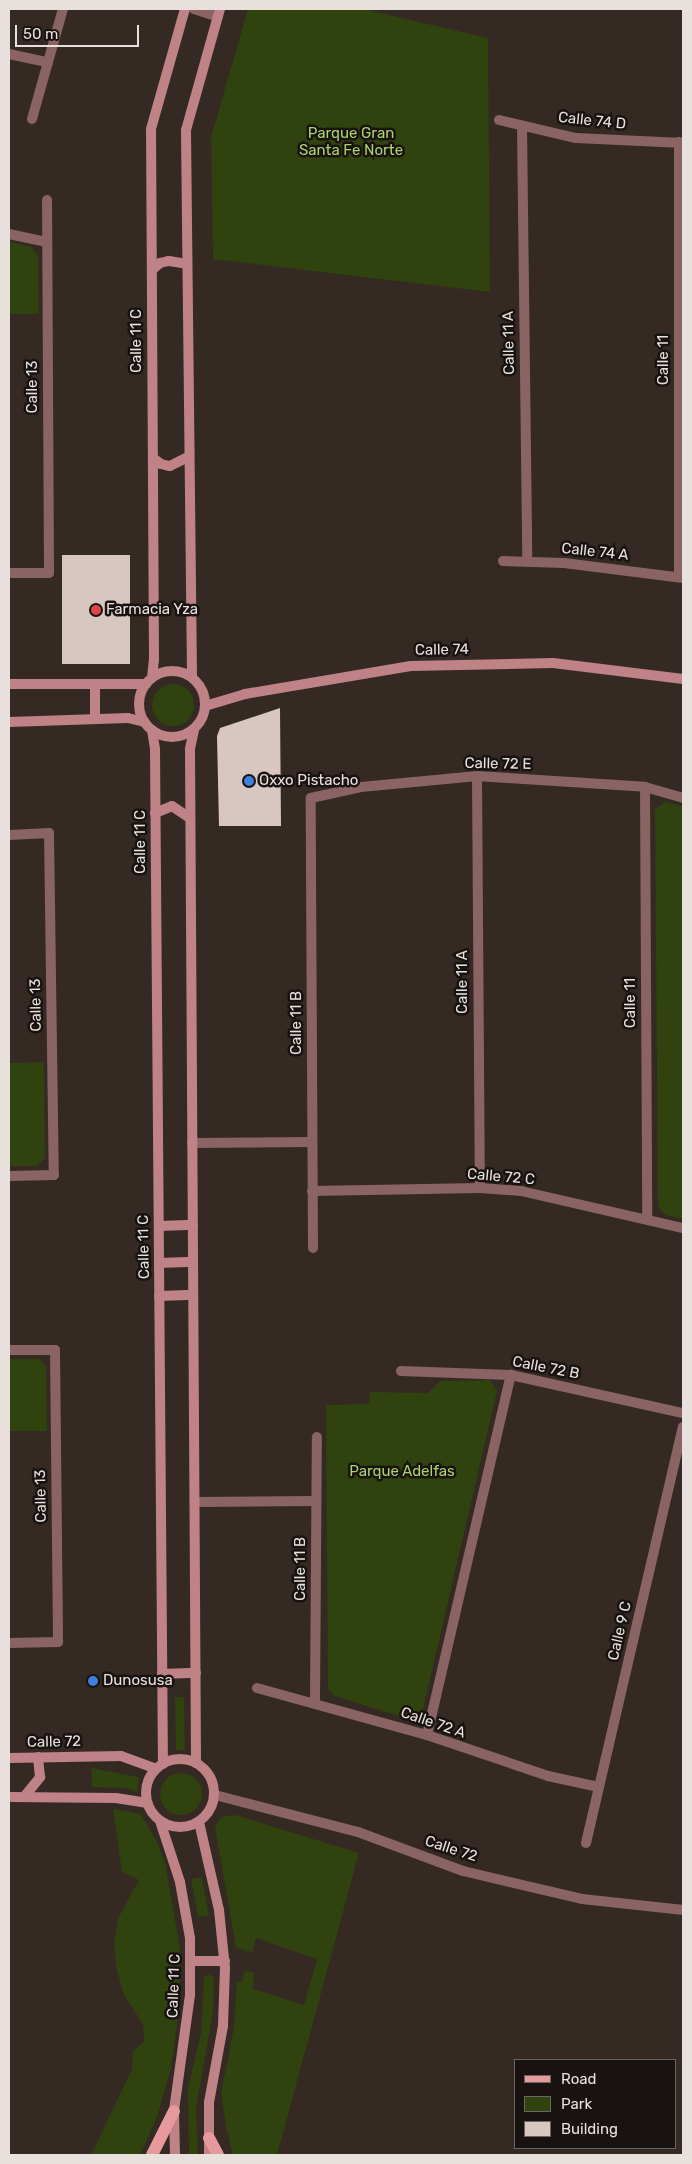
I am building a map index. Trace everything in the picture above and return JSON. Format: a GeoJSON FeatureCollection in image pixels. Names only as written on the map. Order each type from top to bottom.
{"type":"FeatureCollection","features":[{"type":"Feature","properties":{"kind":"main road","name":"Calle 11 C"},"geometry":{"type":"LineString","coordinates":[[149,681],[153,458],[151,129],[185,9]]}},
{"type":"Feature","properties":{"kind":"main road"},"geometry":{"type":"LineString","coordinates":[[192,677],[188,457],[186,130],[219,13]]}},
{"type":"Feature","properties":{"kind":"main road"},"geometry":{"type":"LineString","coordinates":[[152,270],[160,263],[169,261],[187,264]]}},
{"type":"Feature","properties":{"kind":"main road"},"geometry":{"type":"LineString","coordinates":[[153,458],[162,464],[170,466],[188,457]]}},
{"type":"Feature","properties":{"kind":"main road","name":"Calle 74"},"geometry":{"type":"LineString","coordinates":[[205,706],[246,694],[411,666],[553,663],[683,679]]}},
{"type":"Feature","properties":{"kind":"main road"},"geometry":{"type":"LineString","coordinates":[[9,684],[95,685],[149,681],[176,671],[192,677],[202,690],[205,706],[194,730],[190,749],[196,1763]]}},
{"type":"Feature","properties":{"kind":"main road"},"geometry":{"type":"LineString","coordinates":[[148,726],[139,703],[149,681]]}},
{"type":"Feature","properties":{"kind":"main road"},"geometry":{"type":"LineString","coordinates":[[95,685],[95,719]]}},
{"type":"Feature","properties":{"kind":"main road"},"geometry":{"type":"LineString","coordinates":[[9,722],[128,718],[168,737],[186,735],[194,730]]}},
{"type":"Feature","properties":{"kind":"main road","name":"Calle 11 C"},"geometry":{"type":"LineString","coordinates":[[148,726],[155,813],[162,1674],[160,1766]]}},
{"type":"Feature","properties":{"kind":"main road"},"geometry":{"type":"LineString","coordinates":[[155,813],[172,806],[190,818]]}},
{"type":"Feature","properties":{"kind":"main road"},"geometry":{"type":"LineString","coordinates":[[158,1226],[193,1225]]}},
{"type":"Feature","properties":{"kind":"main road"},"geometry":{"type":"LineString","coordinates":[[159,1263],[193,1262]]}},
{"type":"Feature","properties":{"kind":"main road"},"geometry":{"type":"LineString","coordinates":[[159,1296],[193,1295]]}},
{"type":"Feature","properties":{"kind":"main road"},"geometry":{"type":"LineString","coordinates":[[162,1674],[196,1674]]}},
{"type":"Feature","properties":{"kind":"main road","name":"Calle 72"},"geometry":{"type":"LineString","coordinates":[[9,1758],[121,1756],[160,1766]]}},
{"type":"Feature","properties":{"kind":"main road"},"geometry":{"type":"LineString","coordinates":[[24,1797],[40,1777],[38,1757]]}},
{"type":"Feature","properties":{"kind":"main road"},"geometry":{"type":"LineString","coordinates":[[180,1759],[196,1763],[212,1780],[214,1795],[210,1810],[199,1822],[175,1827],[160,1821],[148,1803],[146,1788],[160,1766],[180,1759]]}},
{"type":"Feature","properties":{"kind":"main road"},"geometry":{"type":"LineString","coordinates":[[9,1797],[116,1798],[148,1803]]}},
{"type":"Feature","properties":{"kind":"main road","name":"Calle 11 C"},"geometry":{"type":"LineString","coordinates":[[160,1821],[182,1891],[190,1962],[187,2026],[174,2111],[175,2155]]}},
{"type":"Feature","properties":{"kind":"main road"},"geometry":{"type":"LineString","coordinates":[[199,1822],[219,1910],[225,1961],[223,2026],[209,2102],[209,2155]]}},
{"type":"Feature","properties":{"kind":"main road"},"geometry":{"type":"LineString","coordinates":[[190,1962],[225,1961]]}},
{"type":"Feature","properties":{"kind":"main road"},"geometry":{"type":"LineString","coordinates":[[152,2155],[174,2111]]}},
{"type":"Feature","properties":{"kind":"main road"},"geometry":{"type":"LineString","coordinates":[[209,2138],[218,2155]]}},
{"type":"Feature","properties":{"kind":"street"},"geometry":{"type":"LineString","coordinates":[[32,119],[63,9]]}},
{"type":"Feature","properties":{"kind":"street"},"geometry":{"type":"LineString","coordinates":[[194,9],[219,13]]}},
{"type":"Feature","properties":{"kind":"street"},"geometry":{"type":"LineString","coordinates":[[9,54],[48,62]]}},
{"type":"Feature","properties":{"kind":"street","name":"Calle 74 D"},"geometry":{"type":"LineString","coordinates":[[499,120],[576,138],[681,142]]}},
{"type":"Feature","properties":{"kind":"street","name":"Calle 11 A"},"geometry":{"type":"LineString","coordinates":[[522,126],[527,560]]}},
{"type":"Feature","properties":{"kind":"street","name":"Calle 11"},"geometry":{"type":"LineString","coordinates":[[681,142],[681,577]]}},
{"type":"Feature","properties":{"kind":"street","name":"Calle 13"},"geometry":{"type":"LineString","coordinates":[[9,573],[49,573],[46,200]]}},
{"type":"Feature","properties":{"kind":"street"},"geometry":{"type":"LineString","coordinates":[[9,234],[47,242]]}},
{"type":"Feature","properties":{"kind":"street","name":"Calle 74 A"},"geometry":{"type":"LineString","coordinates":[[503,562],[527,560],[681,577]]}},
{"type":"Feature","properties":{"kind":"street","name":"Calle 11 A"},"geometry":{"type":"LineString","coordinates":[[477,776],[480,1188]]}},
{"type":"Feature","properties":{"kind":"street","name":"Calle 72 E"},"geometry":{"type":"LineString","coordinates":[[311,798],[360,787],[477,776],[645,787],[683,798]]}},
{"type":"Feature","properties":{"kind":"street","name":"Calle 11"},"geometry":{"type":"LineString","coordinates":[[645,787],[647,1219]]}},
{"type":"Feature","properties":{"kind":"street","name":"Calle 11 B"},"geometry":{"type":"LineString","coordinates":[[311,798],[313,1248]]}},
{"type":"Feature","properties":{"kind":"street","name":"Calle 13"},"geometry":{"type":"LineString","coordinates":[[9,835],[49,833],[54,1176],[9,1176]]}},
{"type":"Feature","properties":{"kind":"street"},"geometry":{"type":"LineString","coordinates":[[192,1143],[312,1142]]}},
{"type":"Feature","properties":{"kind":"street","name":"Calle 72 C"},"geometry":{"type":"LineString","coordinates":[[312,1191],[480,1188],[520,1191],[683,1228]]}},
{"type":"Feature","properties":{"kind":"street","name":"Calle 13"},"geometry":{"type":"LineString","coordinates":[[9,1350],[55,1350],[58,1642],[9,1642]]}},
{"type":"Feature","properties":{"kind":"street","name":"Calle 72 B"},"geometry":{"type":"LineString","coordinates":[[401,1371],[511,1375],[683,1413]]}},
{"type":"Feature","properties":{"kind":"street"},"geometry":{"type":"LineString","coordinates":[[427,1735],[511,1375]]}},
{"type":"Feature","properties":{"kind":"street","name":"Calle 9 C"},"geometry":{"type":"LineString","coordinates":[[586,1843],[683,1427]]}},
{"type":"Feature","properties":{"kind":"street","name":"Calle 11 B"},"geometry":{"type":"LineString","coordinates":[[315,1702],[317,1437]]}},
{"type":"Feature","properties":{"kind":"street"},"geometry":{"type":"LineString","coordinates":[[195,1502],[316,1501]]}},
{"type":"Feature","properties":{"kind":"street","name":"Calle 72 A"},"geometry":{"type":"LineString","coordinates":[[257,1688],[315,1702],[427,1735],[511,1766],[599,1787]]}},
{"type":"Feature","properties":{"kind":"street","name":"Calle 72"},"geometry":{"type":"LineString","coordinates":[[214,1795],[358,1832],[463,1871],[582,1899],[683,1910]]}},
{"type":"Feature","properties":{"kind":"green space","name":"Parque Gran Santa Fe Norte"},"geometry":{"type":"Polygon","coordinates":[[[248,9],[363,9],[488,38],[490,292],[213,259],[211,137],[248,9]]]}},
{"type":"Feature","properties":{"kind":"green space"},"geometry":{"type":"Polygon","coordinates":[[[9,242],[32,247],[38,256],[39,314],[9,314],[9,242]]]}},
{"type":"Feature","properties":{"kind":"green space"},"geometry":{"type":"Polygon","coordinates":[[[173,684],[188,690],[194,705],[188,720],[173,726],[158,720],[152,705],[158,690],[173,684]]]}},
{"type":"Feature","properties":{"kind":"green space"},"geometry":{"type":"Polygon","coordinates":[[[665,802],[683,806],[683,1219],[665,1215],[658,1206],[655,809],[665,802]]]}},
{"type":"Feature","properties":{"kind":"green space"},"geometry":{"type":"Polygon","coordinates":[[[44,1062],[45,1158],[37,1166],[9,1166],[9,1063],[44,1062]]]}},
{"type":"Feature","properties":{"kind":"green space"},"geometry":{"type":"Polygon","coordinates":[[[9,1359],[40,1359],[46,1366],[47,1431],[9,1431],[9,1359]]]}},
{"type":"Feature","properties":{"kind":"green space","name":"Parque Adelfas"},"geometry":{"type":"Polygon","coordinates":[[[490,1380],[497,1391],[422,1714],[412,1720],[334,1696],[328,1688],[326,1405],[369,1404],[370,1392],[428,1393],[440,1381],[490,1380]]]}},
{"type":"Feature","properties":{"kind":"green space"},"geometry":{"type":"Polygon","coordinates":[[[175,1697],[184,1697],[185,1750],[176,1750],[175,1697]]]}},
{"type":"Feature","properties":{"kind":"green space"},"geometry":{"type":"Polygon","coordinates":[[[91,1768],[139,1777],[137,1792],[126,1788],[92,1787],[91,1768]]]}},
{"type":"Feature","properties":{"kind":"green space"},"geometry":{"type":"Polygon","coordinates":[[[181,1773],[196,1779],[202,1794],[196,1809],[181,1815],[166,1809],[160,1794],[166,1779],[181,1773]]]}},
{"type":"Feature","properties":{"kind":"green space"},"geometry":{"type":"Polygon","coordinates":[[[113,1809],[141,1814],[157,1842],[165,1862],[180,1949],[178,2018],[171,2068],[157,2117],[140,2155],[91,2155],[132,2069],[133,2051],[144,2042],[143,2024],[124,1995],[116,1967],[114,1942],[118,1918],[139,1880],[122,1872],[113,1809]]]}},
{"type":"Feature","properties":{"kind":"green space"},"geometry":{"type":"Polygon","coordinates":[[[235,1815],[359,1853],[277,2155],[233,2155],[227,2132],[221,2093],[234,2028],[237,1981],[242,1982],[244,1971],[254,1972],[253,1989],[304,2005],[317,1959],[256,1938],[252,1952],[236,1948],[215,1827],[221,1817],[235,1815]]]}},
{"type":"Feature","properties":{"kind":"green space"},"geometry":{"type":"Polygon","coordinates":[[[202,1877],[209,1915],[198,1917],[191,1879],[202,1877]]]}},
{"type":"Feature","properties":{"kind":"green space"},"geometry":{"type":"Polygon","coordinates":[[[209,1974],[214,1978],[213,2012],[196,2109],[198,2155],[189,2155],[188,2088],[201,2033],[204,1977],[209,1974]]]}},
{"type":"Feature","properties":{"kind":"building","name":"Farmacia Yza"},"geometry":{"type":"Polygon","coordinates":[[[62,555],[130,555],[130,664],[62,664],[62,555]]]}},
{"type":"Feature","properties":{"kind":"building","name":"Oxxo Pistacho"},"geometry":{"type":"Polygon","coordinates":[[[280,708],[281,826],[219,826],[217,736],[220,728],[280,708]]]}},
{"type":"Feature","properties":{"kind":"place","name":"Farmacia Yza"},"geometry":{"type":"Point","coordinates":[96,610]}},
{"type":"Feature","properties":{"kind":"place","name":"Oxxo Pistacho"},"geometry":{"type":"Point","coordinates":[249,781]}},
{"type":"Feature","properties":{"kind":"place","name":"Dunosusa"},"geometry":{"type":"Point","coordinates":[93,1681]}}]}
